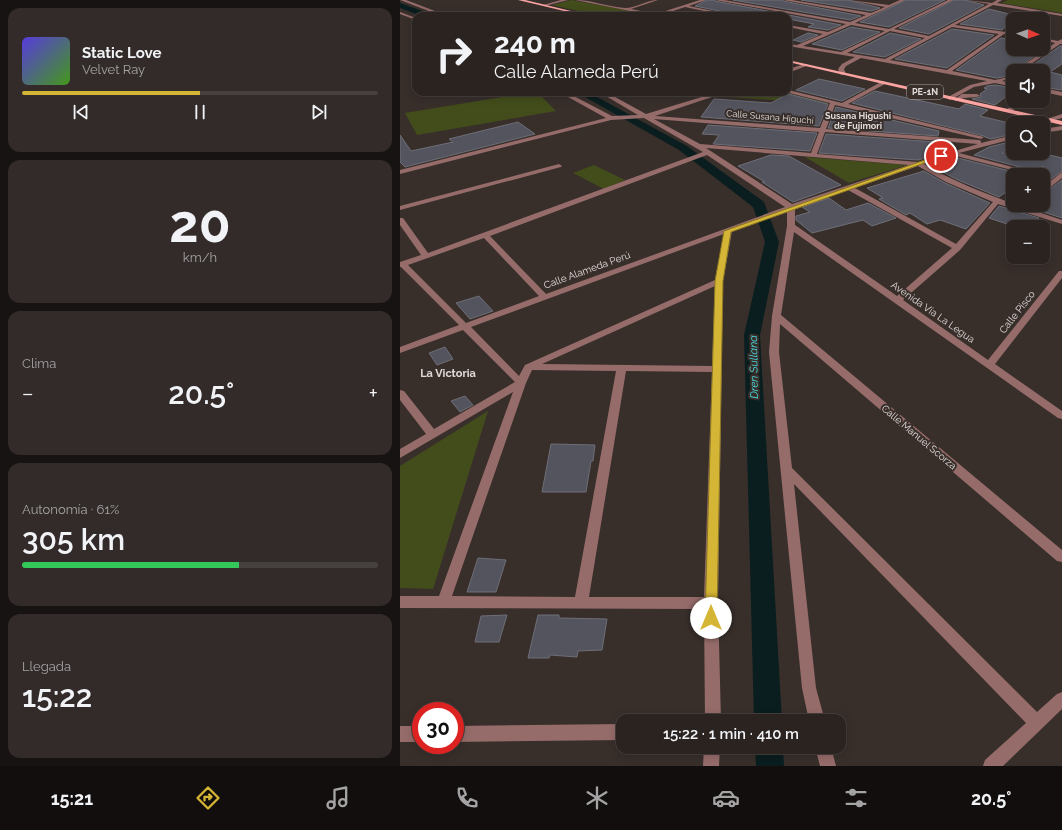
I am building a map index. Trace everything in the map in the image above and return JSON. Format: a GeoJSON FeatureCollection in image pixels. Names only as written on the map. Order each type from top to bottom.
{"type":"FeatureCollection","features":[{"type":"Feature","properties":{"kind":"main road"},"geometry":{"type":"LineString","coordinates":[[520,0],[573,12]]}},
{"type":"Feature","properties":{"kind":"main road","name":"PE-1N"},"geometry":{"type":"LineString","coordinates":[[792,62],[1030,116]]}},
{"type":"Feature","properties":{"kind":"main road","name":"PE-1N"},"geometry":{"type":"LineString","coordinates":[[1050,121],[1062,124]]}},
{"type":"Feature","properties":{"kind":"street"},"geometry":{"type":"LineString","coordinates":[[402,0],[435,12]]}},
{"type":"Feature","properties":{"kind":"street"},"geometry":{"type":"LineString","coordinates":[[545,6],[566,0]]}},
{"type":"Feature","properties":{"kind":"street"},"geometry":{"type":"LineString","coordinates":[[577,0],[640,12]]}},
{"type":"Feature","properties":{"kind":"street"},"geometry":{"type":"LineString","coordinates":[[595,3],[607,0]]}},
{"type":"Feature","properties":{"kind":"street"},"geometry":{"type":"LineString","coordinates":[[626,9],[656,0]]}},
{"type":"Feature","properties":{"kind":"street"},"geometry":{"type":"LineString","coordinates":[[669,12],[704,0]]}},
{"type":"Feature","properties":{"kind":"street"},"geometry":{"type":"LineString","coordinates":[[717,0],[787,12]]}},
{"type":"Feature","properties":{"kind":"street"},"geometry":{"type":"LineString","coordinates":[[785,0],[870,14]]}},
{"type":"Feature","properties":{"kind":"street"},"geometry":{"type":"LineString","coordinates":[[791,5],[804,0]]}},
{"type":"Feature","properties":{"kind":"street"},"geometry":{"type":"LineString","coordinates":[[855,0],[889,6]]}},
{"type":"Feature","properties":{"kind":"street"},"geometry":{"type":"LineString","coordinates":[[792,50],[903,0]]}},
{"type":"Feature","properties":{"kind":"street"},"geometry":{"type":"LineString","coordinates":[[841,54],[951,0]]}},
{"type":"Feature","properties":{"kind":"street"},"geometry":{"type":"LineString","coordinates":[[968,0],[1062,15]]}},
{"type":"Feature","properties":{"kind":"street"},"geometry":{"type":"LineString","coordinates":[[886,60],[1000,0]]}},
{"type":"Feature","properties":{"kind":"street"},"geometry":{"type":"LineString","coordinates":[[685,6],[715,12]]}},
{"type":"Feature","properties":{"kind":"street"},"geometry":{"type":"LineString","coordinates":[[771,12],[783,8]]}},
{"type":"Feature","properties":{"kind":"street"},"geometry":{"type":"LineString","coordinates":[[400,13],[412,18]]}},
{"type":"Feature","properties":{"kind":"street"},"geometry":{"type":"LineString","coordinates":[[792,13],[930,37]]}},
{"type":"Feature","properties":{"kind":"street"},"geometry":{"type":"LineString","coordinates":[[952,26],[1006,33]]}},
{"type":"Feature","properties":{"kind":"street"},"geometry":{"type":"LineString","coordinates":[[792,27],[827,33]]}},
{"type":"Feature","properties":{"kind":"street"},"geometry":{"type":"LineString","coordinates":[[948,72],[1003,33]]}},
{"type":"Feature","properties":{"kind":"street"},"geometry":{"type":"LineString","coordinates":[[1050,41],[1061,42]]}},
{"type":"Feature","properties":{"kind":"street"},"geometry":{"type":"LineString","coordinates":[[1028,64],[1061,42]]}},
{"type":"Feature","properties":{"kind":"street"},"geometry":{"type":"LineString","coordinates":[[792,46],[886,60],[1006,83]]}},
{"type":"Feature","properties":{"kind":"street"},"geometry":{"type":"LineString","coordinates":[[844,74],[841,68],[859,57]]}},
{"type":"Feature","properties":{"kind":"street"},"geometry":{"type":"LineString","coordinates":[[792,71],[807,65]]}},
{"type":"Feature","properties":{"kind":"street"},"geometry":{"type":"LineString","coordinates":[[950,98],[972,86],[1006,79]]}},
{"type":"Feature","properties":{"kind":"street"},"geometry":{"type":"LineString","coordinates":[[843,105],[883,83]]}},
{"type":"Feature","properties":{"kind":"street"},"geometry":{"type":"LineString","coordinates":[[1050,91],[1062,94]]}},
{"type":"Feature","properties":{"kind":"street"},"geometry":{"type":"LineString","coordinates":[[792,93],[994,141]]}},
{"type":"Feature","properties":{"kind":"street"},"geometry":{"type":"LineString","coordinates":[[570,96],[612,118]]}},
{"type":"Feature","properties":{"kind":"street"},"geometry":{"type":"LineString","coordinates":[[610,96],[648,116],[698,146],[787,209],[791,226],[776,316],[774,352],[809,688],[815,714]]}},
{"type":"Feature","properties":{"kind":"street"},"geometry":{"type":"LineString","coordinates":[[400,172],[612,118],[638,118],[648,116],[711,96]]}},
{"type":"Feature","properties":{"kind":"street"},"geometry":{"type":"LineString","coordinates":[[957,100],[962,96],[976,96]]}},
{"type":"Feature","properties":{"kind":"street"},"geometry":{"type":"LineString","coordinates":[[813,156],[833,102]]}},
{"type":"Feature","properties":{"kind":"street"},"geometry":{"type":"LineString","coordinates":[[1008,111],[1012,108]]}},
{"type":"Feature","properties":{"kind":"street","name":"Calle Susana Higuchi"},"geometry":{"type":"LineString","coordinates":[[648,116],[987,143]]}},
{"type":"Feature","properties":{"kind":"street"},"geometry":{"type":"LineString","coordinates":[[1050,119],[1062,116]]}},
{"type":"Feature","properties":{"kind":"street"},"geometry":{"type":"LineString","coordinates":[[1050,130],[1062,128]]}},
{"type":"Feature","properties":{"kind":"street","name":"Calle Alameda Perú"},"geometry":{"type":"LineString","coordinates":[[400,350],[787,209],[953,153],[1006,138]]}},
{"type":"Feature","properties":{"kind":"street"},"geometry":{"type":"LineString","coordinates":[[698,146],[919,164],[948,181],[1006,203]]}},
{"type":"Feature","properties":{"kind":"street"},"geometry":{"type":"LineString","coordinates":[[521,383],[402,264],[485,235],[706,152]]}},
{"type":"Feature","properties":{"kind":"street"},"geometry":{"type":"LineString","coordinates":[[953,153],[1012,168]]}},
{"type":"Feature","properties":{"kind":"street"},"geometry":{"type":"LineString","coordinates":[[400,208],[559,166]]}},
{"type":"Feature","properties":{"kind":"street"},"geometry":{"type":"LineString","coordinates":[[1050,185],[1062,174]]}},
{"type":"Feature","properties":{"kind":"street"},"geometry":{"type":"LineString","coordinates":[[1050,178],[1056,179]]}},
{"type":"Feature","properties":{"kind":"street"},"geometry":{"type":"LineString","coordinates":[[850,188],[957,248]]}},
{"type":"Feature","properties":{"kind":"street"},"geometry":{"type":"LineString","coordinates":[[897,301],[957,248],[997,201]]}},
{"type":"Feature","properties":{"kind":"street"},"geometry":{"type":"LineString","coordinates":[[1036,212],[1062,222]]}},
{"type":"Feature","properties":{"kind":"street"},"geometry":{"type":"LineString","coordinates":[[400,220],[426,256]]}},
{"type":"Feature","properties":{"kind":"street","name":"Avenida Vía La Legua"},"geometry":{"type":"LineString","coordinates":[[791,226],[1062,416]]}},
{"type":"Feature","properties":{"kind":"street"},"geometry":{"type":"LineString","coordinates":[[713,714],[711,603],[719,281],[728,231]]}},
{"type":"Feature","properties":{"kind":"street"},"geometry":{"type":"LineString","coordinates":[[485,235],[544,297]]}},
{"type":"Feature","properties":{"kind":"street","name":"Calle Pisco"},"geometry":{"type":"LineString","coordinates":[[989,365],[1062,273]]}},
{"type":"Feature","properties":{"kind":"street"},"geometry":{"type":"LineString","coordinates":[[444,601],[528,367],[719,281]]}},
{"type":"Feature","properties":{"kind":"street","name":"Calle Manuel Scorza"},"geometry":{"type":"LineString","coordinates":[[776,316],[1062,557]]}},
{"type":"Feature","properties":{"kind":"street"},"geometry":{"type":"LineString","coordinates":[[528,367],[717,369]]}},
{"type":"Feature","properties":{"kind":"street"},"geometry":{"type":"LineString","coordinates":[[581,602],[621,369]]}},
{"type":"Feature","properties":{"kind":"street"},"geometry":{"type":"LineString","coordinates":[[400,454],[521,383]]}},
{"type":"Feature","properties":{"kind":"street"},"geometry":{"type":"LineString","coordinates":[[400,393],[432,435]]}},
{"type":"Feature","properties":{"kind":"street"},"geometry":{"type":"LineString","coordinates":[[786,469],[1036,722]]}},
{"type":"Feature","properties":{"kind":"street"},"geometry":{"type":"LineString","coordinates":[[400,602],[711,603]]}},
{"type":"Feature","properties":{"kind":"street"},"geometry":{"type":"LineString","coordinates":[[990,766],[1062,699]]}},
{"type":"Feature","properties":{"kind":"street"},"geometry":{"type":"LineString","coordinates":[[464,734],[616,732]]}},
{"type":"Feature","properties":{"kind":"street"},"geometry":{"type":"LineString","coordinates":[[400,734],[412,734]]}},
{"type":"Feature","properties":{"kind":"street"},"geometry":{"type":"LineString","coordinates":[[711,766],[712,754]]}},
{"type":"Feature","properties":{"kind":"street"},"geometry":{"type":"LineString","coordinates":[[825,754],[828,766]]}},
{"type":"Feature","properties":{"kind":"green space"},"geometry":{"type":"Polygon","coordinates":[[[571,0],[637,12],[583,12],[552,5],[571,0]]]}},
{"type":"Feature","properties":{"kind":"green space"},"geometry":{"type":"Polygon","coordinates":[[[1008,0],[1062,0],[1062,13],[1001,3],[1008,0]]]}},
{"type":"Feature","properties":{"kind":"green space"},"geometry":{"type":"Polygon","coordinates":[[[792,94],[828,104],[716,96],[792,96],[792,94]]]}},
{"type":"Feature","properties":{"kind":"green space"},"geometry":{"type":"Polygon","coordinates":[[[508,96],[541,96],[556,111],[417,135],[405,113],[508,96]]]}},
{"type":"Feature","properties":{"kind":"green space"},"geometry":{"type":"Polygon","coordinates":[[[805,157],[907,165],[849,183],[805,157]]]}},
{"type":"Feature","properties":{"kind":"green space"},"geometry":{"type":"Polygon","coordinates":[[[594,165],[625,180],[604,189],[573,173],[594,165]]]}},
{"type":"Feature","properties":{"kind":"green space"},"geometry":{"type":"Polygon","coordinates":[[[488,411],[433,589],[400,588],[400,466],[488,411]]]}},
{"type":"Feature","properties":{"kind":"building"},"geometry":{"type":"Polygon","coordinates":[[[707,0],[714,0],[773,12],[724,12],[695,6],[707,0]]]}},
{"type":"Feature","properties":{"kind":"building"},"geometry":{"type":"Polygon","coordinates":[[[733,0],[782,0],[861,16],[850,20],[733,0]]]}},
{"type":"Feature","properties":{"kind":"building"},"geometry":{"type":"Polygon","coordinates":[[[801,0],[848,0],[880,8],[871,11],[801,0]]]}},
{"type":"Feature","properties":{"kind":"building"},"geometry":{"type":"Polygon","coordinates":[[[906,0],[945,0],[889,27],[860,22],[906,0]]]}},
{"type":"Feature","properties":{"kind":"building"},"geometry":{"type":"Polygon","coordinates":[[[954,0],[965,0],[984,5],[929,34],[899,28],[954,0]]]}},
{"type":"Feature","properties":{"kind":"building"},"geometry":{"type":"Polygon","coordinates":[[[989,9],[1006,13],[1006,26],[1002,30],[960,24],[989,9]]]}},
{"type":"Feature","properties":{"kind":"building"},"geometry":{"type":"Polygon","coordinates":[[[792,16],[841,25],[828,30],[808,27],[814,24],[792,20],[792,16]]]}},
{"type":"Feature","properties":{"kind":"building"},"geometry":{"type":"Polygon","coordinates":[[[851,27],[880,32],[842,50],[812,44],[851,27]]]}},
{"type":"Feature","properties":{"kind":"building"},"geometry":{"type":"Polygon","coordinates":[[[952,29],[994,35],[947,68],[895,59],[952,29]]]}},
{"type":"Feature","properties":{"kind":"building"},"geometry":{"type":"Polygon","coordinates":[[[808,33],[818,35],[801,42],[793,40],[808,33]]]}},
{"type":"Feature","properties":{"kind":"building"},"geometry":{"type":"Polygon","coordinates":[[[890,33],[921,39],[885,57],[853,52],[890,33]]]}},
{"type":"Feature","properties":{"kind":"building"},"geometry":{"type":"Polygon","coordinates":[[[1001,38],[1006,39],[1006,56],[1034,56],[1024,64],[1006,64],[1006,76],[1003,77],[996,78],[956,70],[1001,38]]]}},
{"type":"Feature","properties":{"kind":"building"},"geometry":{"type":"Polygon","coordinates":[[[1062,46],[1062,64],[1050,72],[1050,64],[1034,64],[1046,56],[1050,56],[1050,53],[1062,46]]]}},
{"type":"Feature","properties":{"kind":"building"},"geometry":{"type":"Polygon","coordinates":[[[1050,72],[1062,75],[1062,90],[1050,88],[1050,72]]]}},
{"type":"Feature","properties":{"kind":"building"},"geometry":{"type":"Polygon","coordinates":[[[819,79],[865,89],[842,101],[796,90],[819,79]]]}},
{"type":"Feature","properties":{"kind":"building"},"geometry":{"type":"Polygon","coordinates":[[[995,85],[1006,87],[1006,96],[995,105],[972,99],[981,97],[980,94],[987,89],[984,88],[995,85]]]}},
{"type":"Feature","properties":{"kind":"building"},"geometry":{"type":"Polygon","coordinates":[[[875,91],[959,109],[965,104],[988,110],[980,116],[1006,122],[1006,136],[991,139],[852,103],[875,91]]]}},
{"type":"Feature","properties":{"kind":"building"},"geometry":{"type":"Polygon","coordinates":[[[792,95],[828,104],[819,126],[701,117],[714,99],[771,103],[784,96],[792,95]]]}},
{"type":"Feature","properties":{"kind":"building"},"geometry":{"type":"Polygon","coordinates":[[[836,107],[939,131],[938,136],[828,128],[836,107]]]}},
{"type":"Feature","properties":{"kind":"building"},"geometry":{"type":"Polygon","coordinates":[[[518,122],[535,134],[405,167],[400,162],[400,135],[411,151],[453,142],[449,139],[518,122]]]}},
{"type":"Feature","properties":{"kind":"building"},"geometry":{"type":"Polygon","coordinates":[[[708,125],[817,133],[810,151],[713,144],[719,135],[702,134],[708,125]]]}},
{"type":"Feature","properties":{"kind":"building"},"geometry":{"type":"Polygon","coordinates":[[[826,134],[936,142],[929,157],[918,160],[819,153],[826,134]]]}},
{"type":"Feature","properties":{"kind":"building"},"geometry":{"type":"Polygon","coordinates":[[[1006,143],[1006,150],[1002,153],[1006,153],[1006,160],[1050,160],[1050,155],[1062,158],[1062,171],[1050,180],[1050,168],[1043,168],[1043,166],[1040,168],[1024,168],[974,155],[989,147],[1006,143]]]}},
{"type":"Feature","properties":{"kind":"building"},"geometry":{"type":"Polygon","coordinates":[[[771,155],[789,156],[841,185],[793,202],[762,182],[765,182],[738,166],[771,155]]]}},
{"type":"Feature","properties":{"kind":"building"},"geometry":{"type":"Polygon","coordinates":[[[958,158],[1006,170],[1006,192],[999,197],[958,180],[935,168],[958,162],[958,158]]]}},
{"type":"Feature","properties":{"kind":"building"},"geometry":{"type":"Polygon","coordinates":[[[924,171],[945,183],[990,203],[966,229],[940,220],[927,224],[910,213],[906,215],[879,199],[883,198],[867,188],[924,171]]]}},
{"type":"Feature","properties":{"kind":"building"},"geometry":{"type":"Polygon","coordinates":[[[1062,180],[1062,218],[1044,212],[1050,212],[1050,189],[1062,180]]]}},
{"type":"Feature","properties":{"kind":"building"},"geometry":{"type":"Polygon","coordinates":[[[829,198],[846,210],[868,203],[896,218],[872,226],[863,220],[812,233],[796,220],[796,216],[810,212],[802,207],[829,198]]]}},
{"type":"Feature","properties":{"kind":"building"},"geometry":{"type":"Polygon","coordinates":[[[999,206],[1006,208],[1006,212],[1019,212],[1039,218],[1037,220],[1006,220],[1006,224],[989,218],[999,206]]]}},
{"type":"Feature","properties":{"kind":"building"},"geometry":{"type":"Polygon","coordinates":[[[479,296],[493,311],[470,319],[456,303],[479,296]]]}},
{"type":"Feature","properties":{"kind":"building"},"geometry":{"type":"Polygon","coordinates":[[[445,347],[453,359],[437,365],[429,353],[445,347]]]}},
{"type":"Feature","properties":{"kind":"building"},"geometry":{"type":"Polygon","coordinates":[[[465,396],[473,405],[460,412],[451,401],[465,396]]]}},
{"type":"Feature","properties":{"kind":"building"},"geometry":{"type":"Polygon","coordinates":[[[551,444],[595,445],[586,492],[542,492],[551,444]]]}},
{"type":"Feature","properties":{"kind":"building"},"geometry":{"type":"Polygon","coordinates":[[[478,558],[506,560],[496,592],[467,592],[478,558]]]}},
{"type":"Feature","properties":{"kind":"building"},"geometry":{"type":"Polygon","coordinates":[[[507,615],[499,642],[475,642],[481,616],[507,615]]]}},
{"type":"Feature","properties":{"kind":"building"},"geometry":{"type":"Polygon","coordinates":[[[538,615],[559,615],[559,618],[607,619],[602,650],[578,651],[577,657],[550,655],[549,658],[528,658],[538,615]]]}},
{"type":"Feature","properties":{"kind":"waterway","name":"Dren Sullana"},"geometry":{"type":"LineString","coordinates":[[400,5],[418,12]]}},
{"type":"Feature","properties":{"kind":"waterway","name":"Dren Sullana"},"geometry":{"type":"LineString","coordinates":[[588,96],[683,148],[759,205],[772,242],[752,335],[768,714]]}},
{"type":"Feature","properties":{"kind":"waterway","name":"Dren Sullana"},"geometry":{"type":"LineString","coordinates":[[769,754],[770,766]]}},
{"type":"Feature","properties":{"kind":"district","name":"Susana Higushi de Fujimori"},"geometry":{"type":"Point","coordinates":[858,122]}},
{"type":"Feature","properties":{"kind":"district","name":"La Victoria"},"geometry":{"type":"Point","coordinates":[448,373]}},
{"type":"Feature","properties":{"kind":"route"},"geometry":{"type":"LineString","coordinates":[[711,618],[719,281],[728,231],[791,207],[941,156]]}}]}
